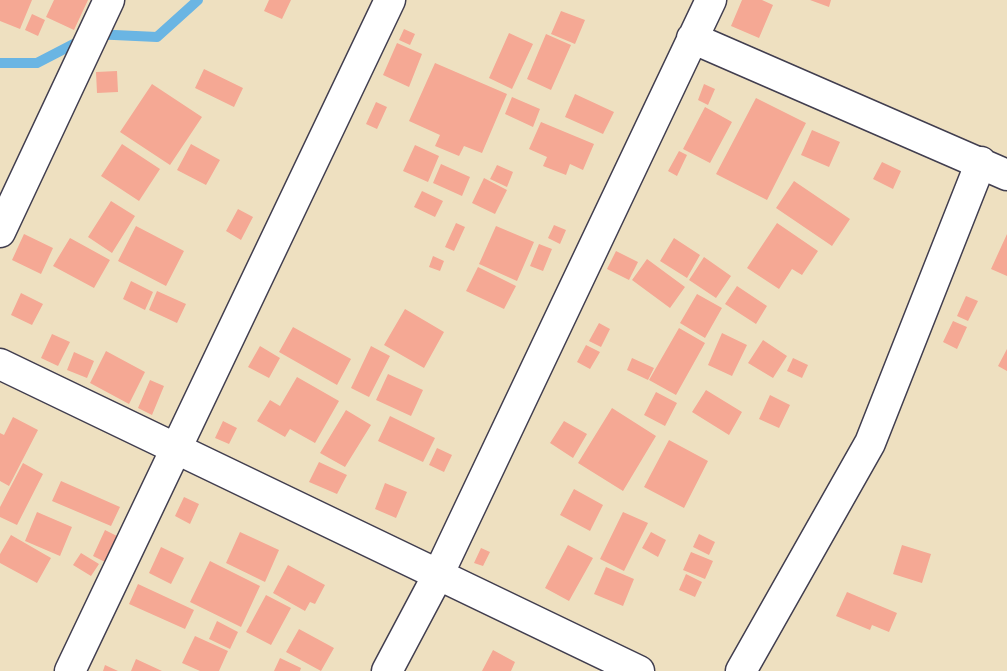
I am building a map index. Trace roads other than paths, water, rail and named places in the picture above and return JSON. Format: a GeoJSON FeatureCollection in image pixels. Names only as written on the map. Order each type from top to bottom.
{"type":"FeatureCollection","features":[{"type":"Feature","properties":{"kind":"street"},"geometry":{"type":"LineString","coordinates":[[0,232],[109,0]]}},
{"type":"Feature","properties":{"kind":"street"},"geometry":{"type":"LineString","coordinates":[[70,671],[390,0]]}},
{"type":"Feature","properties":{"kind":"street"},"geometry":{"type":"LineString","coordinates":[[387,671],[438,575],[711,0]]}},
{"type":"Feature","properties":{"kind":"street"},"geometry":{"type":"LineString","coordinates":[[692,38],[994,169],[870,443],[741,671]]}},
{"type":"Feature","properties":{"kind":"street"},"geometry":{"type":"LineString","coordinates":[[0,364],[177,447],[639,671]]}},
{"type":"Feature","properties":{"kind":"waterway"},"geometry":{"type":"LineString","coordinates":[[0,63],[37,63],[93,34],[157,37],[198,0]]}}]}
